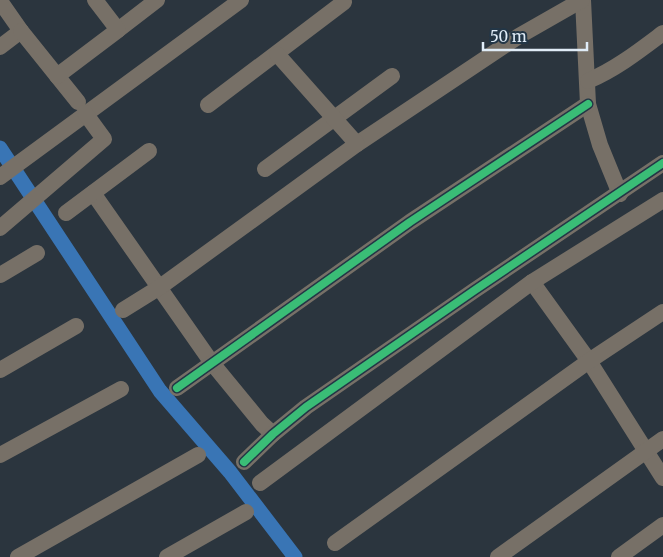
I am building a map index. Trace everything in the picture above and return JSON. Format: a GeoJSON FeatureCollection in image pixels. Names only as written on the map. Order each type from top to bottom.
{"type":"FeatureCollection","features":[{"type":"Feature","properties":{"kind":"street"},"geometry":{"type":"LineString","coordinates":[[95,0],[118,30]]}},
{"type":"Feature","properties":{"kind":"street"},"geometry":{"type":"LineString","coordinates":[[56,76],[157,0]]}},
{"type":"Feature","properties":{"kind":"street"},"geometry":{"type":"LineString","coordinates":[[0,177],[37,150],[81,107],[241,0]]}},
{"type":"Feature","properties":{"kind":"street"},"geometry":{"type":"LineString","coordinates":[[123,310],[160,287],[357,144],[519,36],[583,0],[588,104],[597,136],[620,194]]}},
{"type":"Feature","properties":{"kind":"street"},"geometry":{"type":"LineString","coordinates":[[0,2],[104,138],[5,224]]}},
{"type":"Feature","properties":{"kind":"street"},"geometry":{"type":"LineString","coordinates":[[208,105],[344,2]]}},
{"type":"Feature","properties":{"kind":"street"},"geometry":{"type":"LineString","coordinates":[[0,47],[21,31]]}},
{"type":"Feature","properties":{"kind":"street"},"geometry":{"type":"LineString","coordinates":[[588,81],[619,66],[663,33]]}},
{"type":"Feature","properties":{"kind":"street"},"geometry":{"type":"LineString","coordinates":[[277,54],[357,144]]}},
{"type":"Feature","properties":{"kind":"street"},"geometry":{"type":"LineString","coordinates":[[265,169],[392,76]]}},
{"type":"Feature","properties":{"kind":"street"},"geometry":{"type":"LineString","coordinates":[[177,388],[410,222],[588,104]]}},
{"type":"Feature","properties":{"kind":"street"},"geometry":{"type":"LineString","coordinates":[[66,213],[149,151]]}},
{"type":"Feature","properties":{"kind":"street"},"geometry":{"type":"LineString","coordinates":[[244,462],[273,434],[306,407],[663,163]]}},
{"type":"Feature","properties":{"kind":"street"},"geometry":{"type":"LineString","coordinates":[[93,193],[212,363],[262,424],[273,434]]}},
{"type":"Feature","properties":{"kind":"street"},"geometry":{"type":"LineString","coordinates":[[260,482],[532,282],[663,200]]}},
{"type":"Feature","properties":{"kind":"street"},"geometry":{"type":"LineString","coordinates":[[0,275],[37,254]]}},
{"type":"Feature","properties":{"kind":"street"},"geometry":{"type":"LineString","coordinates":[[532,282],[589,360],[663,478]]}},
{"type":"Feature","properties":{"kind":"street"},"geometry":{"type":"LineString","coordinates":[[335,543],[589,360],[663,312]]}},
{"type":"Feature","properties":{"kind":"street"},"geometry":{"type":"LineString","coordinates":[[0,370],[76,326]]}},
{"type":"Feature","properties":{"kind":"street"},"geometry":{"type":"LineString","coordinates":[[0,455],[121,389]]}},
{"type":"Feature","properties":{"kind":"street"},"geometry":{"type":"LineString","coordinates":[[498,557],[663,440]]}},
{"type":"Feature","properties":{"kind":"street"},"geometry":{"type":"LineString","coordinates":[[18,557],[198,455]]}},
{"type":"Feature","properties":{"kind":"street"},"geometry":{"type":"LineString","coordinates":[[167,557],[246,512]]}},
{"type":"Feature","properties":{"kind":"street"},"geometry":{"type":"LineString","coordinates":[[619,557],[663,525]]}},
{"type":"Feature","properties":{"kind":"waterway"},"geometry":{"type":"LineString","coordinates":[[0,148],[160,391],[230,472],[295,557]]}},
{"type":"Feature","properties":{"kind":"cycle path"},"geometry":{"type":"LineString","coordinates":[[177,388],[410,222],[588,104]]}},
{"type":"Feature","properties":{"kind":"cycle path"},"geometry":{"type":"LineString","coordinates":[[244,462],[273,434],[306,407],[663,163]]}}]}
